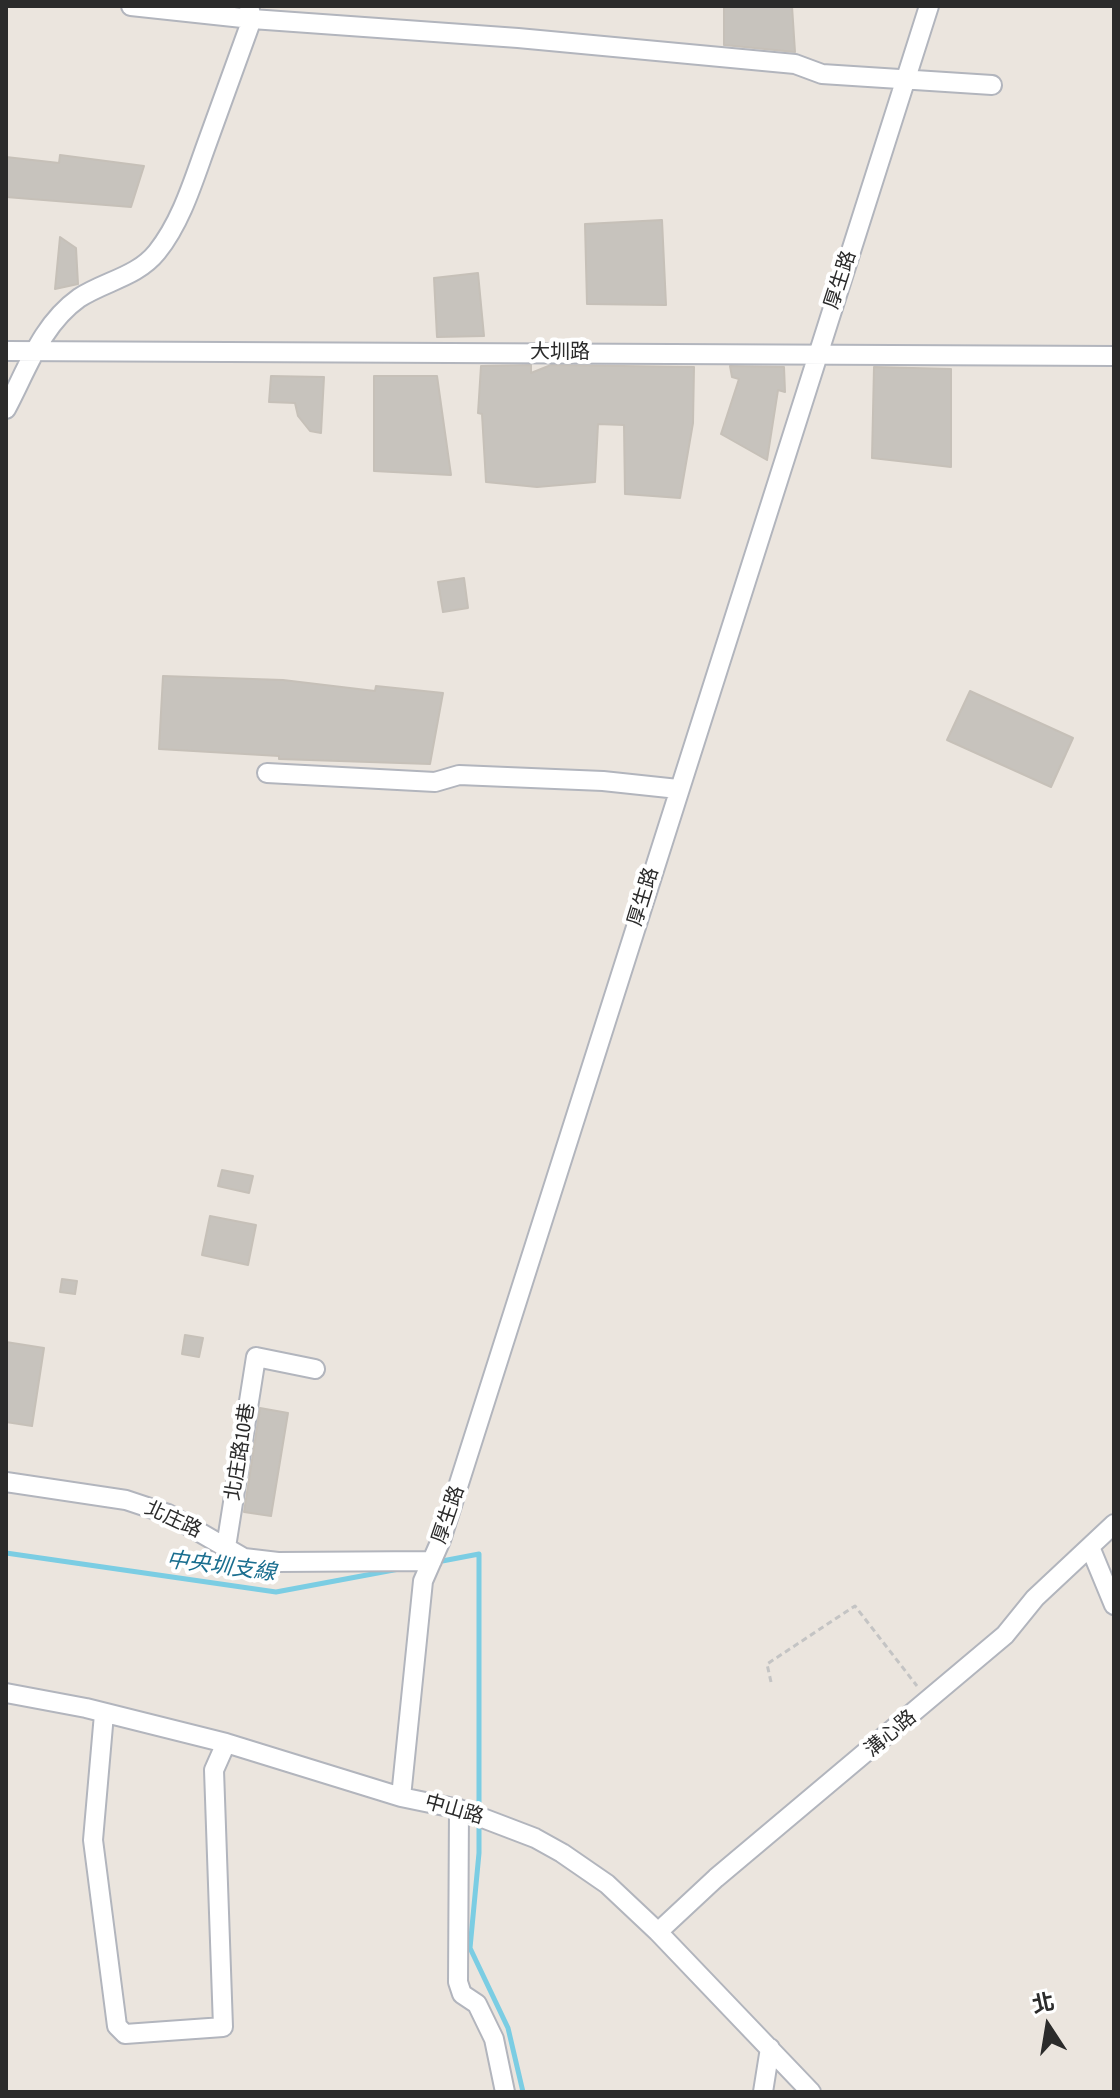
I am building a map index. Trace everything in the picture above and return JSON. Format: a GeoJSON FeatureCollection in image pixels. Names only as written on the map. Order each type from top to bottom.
{"type":"FeatureCollection","features":[{"type":"Feature","properties":{"kind":"street"},"geometry":{"type":"LineString","coordinates":[[131,6],[250,13],[795,64],[822,74],[992,85]]}},
{"type":"Feature","properties":{"kind":"street","name":"厚生路"},"geometry":{"type":"LineString","coordinates":[[401,1797],[423,1581],[441,1540],[542,1231],[678,789],[929,6]]}},
{"type":"Feature","properties":{"kind":"street"},"geometry":{"type":"LineString","coordinates":[[6,409],[33,351],[69,306],[88,293],[139,269],[161,247],[190,189],[250,13]]}},
{"type":"Feature","properties":{"kind":"street","name":"大圳路"},"geometry":{"type":"LineString","coordinates":[[6,351],[1114,356]]}},
{"type":"Feature","properties":{"kind":"street"},"geometry":{"type":"LineString","coordinates":[[267,773],[435,782],[459,775],[603,781],[678,789]]}},
{"type":"Feature","properties":{"kind":"street","name":"北庄路10巷"},"geometry":{"type":"LineString","coordinates":[[226,1547],[256,1357],[315,1369]]}},
{"type":"Feature","properties":{"kind":"street","name":"北庄路"},"geometry":{"type":"LineString","coordinates":[[6,1482],[126,1500],[168,1514],[244,1558],[278,1562],[432,1561]]}},
{"type":"Feature","properties":{"kind":"street","name":"溝心路"},"geometry":{"type":"LineString","coordinates":[[658,1932],[716,1878],[1005,1635],[1035,1598],[1114,1524]]}},
{"type":"Feature","properties":{"kind":"street"},"geometry":{"type":"LineString","coordinates":[[1090,1547],[1114,1605]]}},
{"type":"Feature","properties":{"kind":"street","name":"中山路"},"geometry":{"type":"LineString","coordinates":[[6,1693],[226,1743],[401,1797],[462,1811],[535,1838],[607,1884],[658,1932],[811,2092]]}},
{"type":"Feature","properties":{"kind":"street"},"geometry":{"type":"LineString","coordinates":[[104,1714],[93,1840],[117,2026],[125,2034],[223,2027],[214,1770],[226,1743]]}},
{"type":"Feature","properties":{"kind":"street"},"geometry":{"type":"LineString","coordinates":[[462,1811],[458,1982],[462,1994],[477,2004],[494,2039],[505,2092]]}},
{"type":"Feature","properties":{"kind":"street"},"geometry":{"type":"LineString","coordinates":[[763,2092],[770,2048]]}},
{"type":"Feature","properties":{"kind":"path"},"geometry":{"type":"LineString","coordinates":[[771,1682],[767,1664],[855,1606],[929,1702]]}},
{"type":"Feature","properties":{"kind":"building"},"geometry":{"type":"Polygon","coordinates":[[[724,6],[792,6],[795,52],[724,45],[724,6]]]}},
{"type":"Feature","properties":{"kind":"building"},"geometry":{"type":"Polygon","coordinates":[[[60,155],[144,166],[131,207],[6,197],[6,157],[59,163],[60,155]]]}},
{"type":"Feature","properties":{"kind":"building"},"geometry":{"type":"Polygon","coordinates":[[[662,220],[666,305],[587,304],[585,224],[662,220]]]}},
{"type":"Feature","properties":{"kind":"building"},"geometry":{"type":"Polygon","coordinates":[[[60,237],[76,248],[78,284],[55,289],[60,237]]]}},
{"type":"Feature","properties":{"kind":"building"},"geometry":{"type":"Polygon","coordinates":[[[478,273],[484,336],[437,337],[434,278],[478,273]]]}},
{"type":"Feature","properties":{"kind":"building"},"geometry":{"type":"Polygon","coordinates":[[[531,365],[531,373],[551,365],[694,367],[693,423],[680,498],[625,494],[624,425],[598,424],[595,482],[537,487],[486,482],[482,414],[478,413],[481,366],[531,365]]]}},
{"type":"Feature","properties":{"kind":"building"},"geometry":{"type":"Polygon","coordinates":[[[730,366],[784,367],[785,392],[778,390],[767,460],[721,434],[739,379],[732,377],[730,366]]]}},
{"type":"Feature","properties":{"kind":"building"},"geometry":{"type":"Polygon","coordinates":[[[874,367],[951,369],[951,467],[872,458],[874,367]]]}},
{"type":"Feature","properties":{"kind":"building"},"geometry":{"type":"Polygon","coordinates":[[[271,376],[324,377],[321,433],[310,431],[298,416],[295,403],[269,402],[271,376]]]}},
{"type":"Feature","properties":{"kind":"building"},"geometry":{"type":"Polygon","coordinates":[[[374,376],[437,376],[451,475],[374,471],[374,376]]]}},
{"type":"Feature","properties":{"kind":"building"},"geometry":{"type":"Polygon","coordinates":[[[464,578],[468,608],[443,612],[438,582],[464,578]]]}},
{"type":"Feature","properties":{"kind":"building"},"geometry":{"type":"Polygon","coordinates":[[[163,676],[283,680],[375,691],[376,686],[443,693],[430,764],[279,759],[279,756],[159,749],[163,676]]]}},
{"type":"Feature","properties":{"kind":"building"},"geometry":{"type":"Polygon","coordinates":[[[970,691],[1073,738],[1051,787],[947,740],[970,691]]]}},
{"type":"Feature","properties":{"kind":"building"},"geometry":{"type":"Polygon","coordinates":[[[222,1170],[253,1176],[249,1193],[218,1186],[222,1170]]]}},
{"type":"Feature","properties":{"kind":"building"},"geometry":{"type":"Polygon","coordinates":[[[210,1216],[256,1225],[248,1265],[202,1255],[210,1216]]]}},
{"type":"Feature","properties":{"kind":"building"},"geometry":{"type":"Polygon","coordinates":[[[62,1279],[77,1281],[75,1294],[60,1292],[62,1279]]]}},
{"type":"Feature","properties":{"kind":"building"},"geometry":{"type":"Polygon","coordinates":[[[185,1335],[203,1338],[199,1357],[182,1354],[185,1335]]]}},
{"type":"Feature","properties":{"kind":"building"},"geometry":{"type":"Polygon","coordinates":[[[6,1342],[44,1348],[32,1426],[6,1422],[6,1342]]]}},
{"type":"Feature","properties":{"kind":"building"},"geometry":{"type":"Polygon","coordinates":[[[260,1408],[288,1413],[271,1516],[244,1512],[260,1408]]]}},
{"type":"Feature","properties":{"kind":"waterway","name":"中央圳支線"},"geometry":{"type":"LineString","coordinates":[[6,1553],[276,1592],[399,1569]]}},
{"type":"Feature","properties":{"kind":"waterway"},"geometry":{"type":"LineString","coordinates":[[437,1562],[479,1554],[479,1853],[470,1948],[508,2028],[523,2092]]}}]}
